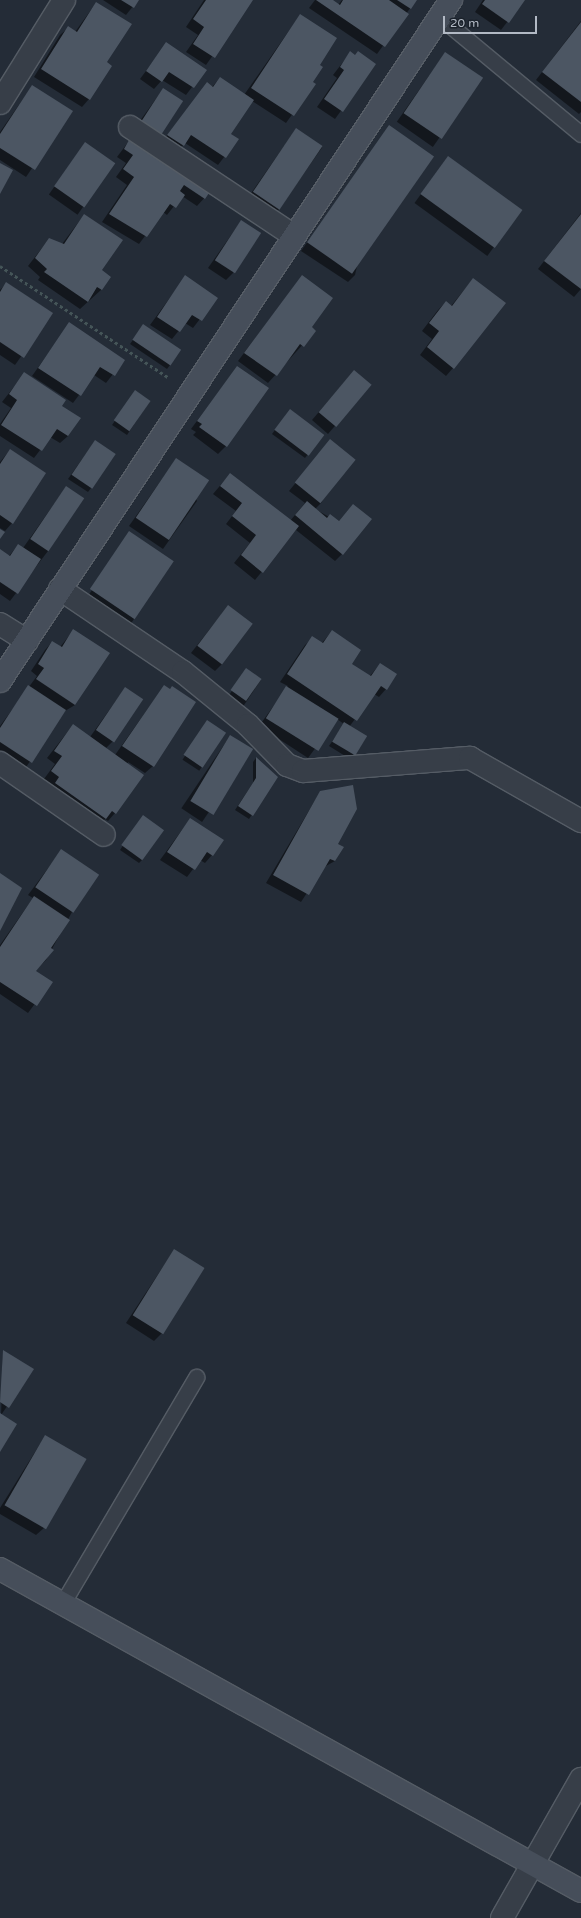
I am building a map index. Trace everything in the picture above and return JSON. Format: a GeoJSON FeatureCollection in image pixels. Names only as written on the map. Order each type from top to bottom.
{"type":"FeatureCollection","features":[{"type":"Feature","properties":{"kind":"street"},"geometry":{"type":"LineString","coordinates":[[0,103],[64,0]]}},
{"type":"Feature","properties":{"kind":"street"},"geometry":{"type":"LineString","coordinates":[[0,682],[60,589],[446,9]]}},
{"type":"Feature","properties":{"kind":"street"},"geometry":{"type":"LineString","coordinates":[[130,127],[294,236]]}},
{"type":"Feature","properties":{"kind":"street"},"geometry":{"type":"LineString","coordinates":[[60,589],[183,672],[248,725],[288,765],[302,771],[470,758],[581,821]]}},
{"type":"Feature","properties":{"kind":"street"},"geometry":{"type":"LineString","coordinates":[[0,624],[27,641]]}},
{"type":"Feature","properties":{"kind":"street"},"geometry":{"type":"LineString","coordinates":[[0,763],[104,835]]}},
{"type":"Feature","properties":{"kind":"street"},"geometry":{"type":"LineString","coordinates":[[0,1569],[581,1891]]}},
{"type":"Feature","properties":{"kind":"street"},"geometry":{"type":"LineString","coordinates":[[502,1918],[581,1780]]}},
{"type":"Feature","properties":{"kind":"lane"},"geometry":{"type":"LineString","coordinates":[[446,9],[581,134]]}},
{"type":"Feature","properties":{"kind":"lane"},"geometry":{"type":"LineString","coordinates":[[62,1604],[196,1377]]}},
{"type":"Feature","properties":{"kind":"path"},"geometry":{"type":"LineString","coordinates":[[0,266],[191,392]]}},
{"type":"Feature","properties":{"kind":"building"},"geometry":{"type":"Polygon","coordinates":[[[121,0],[139,0],[134,8],[121,0]]]}},
{"type":"Feature","properties":{"kind":"building"},"geometry":{"type":"Polygon","coordinates":[[[206,0],[253,0],[215,58],[193,44],[204,27],[193,19],[206,0]]]}},
{"type":"Feature","properties":{"kind":"building"},"geometry":{"type":"Polygon","coordinates":[[[316,0],[333,0],[340,5],[343,0],[389,0],[409,14],[385,47],[316,0]]]}},
{"type":"Feature","properties":{"kind":"building"},"geometry":{"type":"Polygon","coordinates":[[[397,0],[417,0],[411,9],[397,0]]]}},
{"type":"Feature","properties":{"kind":"building"},"geometry":{"type":"Polygon","coordinates":[[[485,0],[525,0],[509,23],[482,4],[485,0]]]}},
{"type":"Feature","properties":{"kind":"building"},"geometry":{"type":"Polygon","coordinates":[[[96,2],[132,24],[107,62],[112,66],[90,100],[41,69],[68,26],[77,32],[96,2]]]}},
{"type":"Feature","properties":{"kind":"building"},"geometry":{"type":"Polygon","coordinates":[[[300,14],[337,38],[320,65],[323,67],[313,82],[316,84],[294,116],[251,88],[300,14]]]}},
{"type":"Feature","properties":{"kind":"building"},"geometry":{"type":"Polygon","coordinates":[[[581,22],[581,102],[542,72],[581,22]]]}},
{"type":"Feature","properties":{"kind":"building"},"geometry":{"type":"Polygon","coordinates":[[[166,42],[207,70],[194,88],[169,72],[162,82],[146,71],[166,42]]]}},
{"type":"Feature","properties":{"kind":"building"},"geometry":{"type":"Polygon","coordinates":[[[350,51],[355,55],[358,51],[376,64],[343,112],[324,99],[344,70],[340,67],[350,51]]]}},
{"type":"Feature","properties":{"kind":"building"},"geometry":{"type":"Polygon","coordinates":[[[445,52],[483,78],[442,139],[404,113],[445,52]]]}},
{"type":"Feature","properties":{"kind":"building"},"geometry":{"type":"Polygon","coordinates":[[[220,77],[254,100],[231,134],[239,139],[226,158],[191,135],[184,146],[167,135],[207,82],[213,87],[220,77]]]}},
{"type":"Feature","properties":{"kind":"building"},"geometry":{"type":"Polygon","coordinates":[[[32,85],[73,111],[35,170],[0,148],[0,134],[32,85]]]}},
{"type":"Feature","properties":{"kind":"building"},"geometry":{"type":"Polygon","coordinates":[[[163,88],[183,101],[161,135],[141,122],[163,88]]]}},
{"type":"Feature","properties":{"kind":"building"},"geometry":{"type":"Polygon","coordinates":[[[389,125],[434,157],[352,274],[307,242],[389,125]]]}},
{"type":"Feature","properties":{"kind":"building"},"geometry":{"type":"Polygon","coordinates":[[[296,128],[323,146],[279,210],[253,192],[296,128]]]}},
{"type":"Feature","properties":{"kind":"building"},"geometry":{"type":"Polygon","coordinates":[[[129,140],[209,193],[205,199],[184,185],[180,191],[185,195],[176,208],[170,204],[147,237],[109,214],[134,177],[123,169],[133,155],[124,149],[129,140]]]}},
{"type":"Feature","properties":{"kind":"building"},"geometry":{"type":"Polygon","coordinates":[[[85,142],[115,163],[84,207],[54,186],[85,142]]]}},
{"type":"Feature","properties":{"kind":"building"},"geometry":{"type":"Polygon","coordinates":[[[448,156],[522,210],[495,248],[420,194],[448,156]]]}},
{"type":"Feature","properties":{"kind":"building"},"geometry":{"type":"Polygon","coordinates":[[[0,163],[13,170],[0,194],[0,163]]]}},
{"type":"Feature","properties":{"kind":"building"},"geometry":{"type":"Polygon","coordinates":[[[84,214],[123,240],[102,270],[111,277],[102,290],[97,287],[88,302],[44,272],[47,269],[35,258],[49,238],[64,244],[84,214]]]}},
{"type":"Feature","properties":{"kind":"building"},"geometry":{"type":"Polygon","coordinates":[[[581,214],[581,289],[544,261],[581,214]]]}},
{"type":"Feature","properties":{"kind":"building"},"geometry":{"type":"Polygon","coordinates":[[[241,220],[261,233],[235,273],[215,260],[241,220]]]}},
{"type":"Feature","properties":{"kind":"building"},"geometry":{"type":"Polygon","coordinates":[[[185,275],[218,298],[202,321],[192,315],[180,332],[157,317],[185,275]]]}},
{"type":"Feature","properties":{"kind":"building"},"geometry":{"type":"Polygon","coordinates":[[[302,275],[333,298],[312,327],[316,331],[304,347],[300,344],[277,376],[244,353],[302,275]]]}},
{"type":"Feature","properties":{"kind":"building"},"geometry":{"type":"Polygon","coordinates":[[[473,278],[506,303],[454,369],[427,347],[439,331],[429,323],[446,301],[452,306],[473,278]]]}},
{"type":"Feature","properties":{"kind":"building"},"geometry":{"type":"Polygon","coordinates":[[[6,282],[53,313],[24,358],[0,342],[0,292],[6,282]]]}},
{"type":"Feature","properties":{"kind":"building"},"geometry":{"type":"Polygon","coordinates":[[[69,322],[125,360],[115,376],[100,367],[81,396],[38,368],[69,322]]]}},
{"type":"Feature","properties":{"kind":"building"},"geometry":{"type":"Polygon","coordinates":[[[143,324],[181,350],[171,365],[132,340],[143,324]]]}},
{"type":"Feature","properties":{"kind":"building"},"geometry":{"type":"Polygon","coordinates":[[[237,366],[269,388],[227,447],[199,427],[202,424],[197,421],[237,366]]]}},
{"type":"Feature","properties":{"kind":"building"},"geometry":{"type":"Polygon","coordinates":[[[354,370],[372,385],[336,427],[319,412],[354,370]]]}},
{"type":"Feature","properties":{"kind":"building"},"geometry":{"type":"Polygon","coordinates":[[[24,372],[66,400],[62,406],[81,418],[68,436],[57,429],[42,451],[1,425],[17,400],[9,394],[24,372]]]}},
{"type":"Feature","properties":{"kind":"building"},"geometry":{"type":"Polygon","coordinates":[[[135,390],[151,401],[129,431],[114,420],[135,390]]]}},
{"type":"Feature","properties":{"kind":"building"},"geometry":{"type":"Polygon","coordinates":[[[290,409],[324,435],[309,456],[274,430],[290,409]]]}},
{"type":"Feature","properties":{"kind":"building"},"geometry":{"type":"Polygon","coordinates":[[[330,439],[356,460],[320,503],[295,483],[330,439]]]}},
{"type":"Feature","properties":{"kind":"building"},"geometry":{"type":"Polygon","coordinates":[[[95,440],[116,454],[92,489],[72,475],[95,440]]]}},
{"type":"Feature","properties":{"kind":"building"},"geometry":{"type":"Polygon","coordinates":[[[10,449],[46,473],[13,524],[0,515],[0,464],[10,449]]]}},
{"type":"Feature","properties":{"kind":"building"},"geometry":{"type":"Polygon","coordinates":[[[176,458],[209,480],[169,540],[136,518],[176,458]]]}},
{"type":"Feature","properties":{"kind":"building"},"geometry":{"type":"Polygon","coordinates":[[[230,473],[299,526],[263,573],[241,555],[256,535],[232,516],[242,503],[220,486],[230,473]]]}},
{"type":"Feature","properties":{"kind":"building"},"geometry":{"type":"Polygon","coordinates":[[[66,486],[84,498],[48,551],[30,539],[66,486]]]}},
{"type":"Feature","properties":{"kind":"building"},"geometry":{"type":"Polygon","coordinates":[[[307,501],[327,518],[330,514],[339,521],[353,504],[372,519],[343,555],[295,515],[307,501]]]}},
{"type":"Feature","properties":{"kind":"building"},"geometry":{"type":"Polygon","coordinates":[[[0,529],[5,532],[0,539],[0,529]]]}},
{"type":"Feature","properties":{"kind":"building"},"geometry":{"type":"Polygon","coordinates":[[[129,531],[174,561],[135,619],[90,589],[129,531]]]}},
{"type":"Feature","properties":{"kind":"building"},"geometry":{"type":"Polygon","coordinates":[[[18,544],[41,559],[18,594],[0,582],[0,549],[10,556],[18,544]]]}},
{"type":"Feature","properties":{"kind":"building"},"geometry":{"type":"Polygon","coordinates":[[[228,605],[253,624],[222,664],[197,646],[228,605]]]}},
{"type":"Feature","properties":{"kind":"building"},"geometry":{"type":"Polygon","coordinates":[[[73,629],[110,653],[75,705],[36,679],[44,668],[38,664],[52,641],[62,647],[73,629]]]}},
{"type":"Feature","properties":{"kind":"building"},"geometry":{"type":"Polygon","coordinates":[[[332,630],[361,650],[352,664],[371,676],[380,663],[397,674],[387,690],[381,686],[357,721],[287,674],[312,636],[323,643],[332,630]]]}},
{"type":"Feature","properties":{"kind":"building"},"geometry":{"type":"Polygon","coordinates":[[[246,668],[262,679],[246,701],[231,690],[246,668]]]}},
{"type":"Feature","properties":{"kind":"building"},"geometry":{"type":"Polygon","coordinates":[[[28,685],[66,710],[32,763],[0,742],[0,728],[28,685]]]}},
{"type":"Feature","properties":{"kind":"building"},"geometry":{"type":"Polygon","coordinates":[[[164,685],[170,689],[172,686],[196,702],[154,767],[122,746],[164,685]]]}},
{"type":"Feature","properties":{"kind":"building"},"geometry":{"type":"Polygon","coordinates":[[[286,686],[339,719],[318,751],[266,718],[286,686]]]}},
{"type":"Feature","properties":{"kind":"building"},"geometry":{"type":"Polygon","coordinates":[[[125,687],[143,699],[114,742],[96,730],[125,687]]]}},
{"type":"Feature","properties":{"kind":"building"},"geometry":{"type":"Polygon","coordinates":[[[207,720],[226,733],[203,768],[184,755],[207,720]]]}},
{"type":"Feature","properties":{"kind":"building"},"geometry":{"type":"Polygon","coordinates":[[[344,722],[367,736],[355,756],[332,742],[344,722]]]}},
{"type":"Feature","properties":{"kind":"building"},"geometry":{"type":"Polygon","coordinates":[[[73,724],[144,775],[116,814],[112,811],[106,819],[55,783],[59,777],[51,771],[62,756],[54,751],[73,724]]]}},
{"type":"Feature","properties":{"kind":"building"},"geometry":{"type":"Polygon","coordinates":[[[230,735],[253,749],[213,815],[190,801],[230,735]]]}},
{"type":"Feature","properties":{"kind":"building"},"geometry":{"type":"Polygon","coordinates":[[[256,757],[278,777],[253,816],[238,806],[256,778],[256,757]]]}},
{"type":"Feature","properties":{"kind":"building"},"geometry":{"type":"Polygon","coordinates":[[[353,785],[357,809],[338,844],[344,847],[335,861],[330,859],[309,895],[273,875],[320,791],[353,785]]]}},
{"type":"Feature","properties":{"kind":"building"},"geometry":{"type":"Polygon","coordinates":[[[143,815],[164,830],[142,860],[121,845],[143,815]]]}},
{"type":"Feature","properties":{"kind":"building"},"geometry":{"type":"Polygon","coordinates":[[[190,818],[224,840],[213,856],[207,852],[195,870],[167,852],[190,818]]]}},
{"type":"Feature","properties":{"kind":"building"},"geometry":{"type":"Polygon","coordinates":[[[61,849],[99,875],[73,913],[35,887],[61,849]]]}},
{"type":"Feature","properties":{"kind":"building"},"geometry":{"type":"Polygon","coordinates":[[[0,873],[22,888],[0,931],[0,873]]]}},
{"type":"Feature","properties":{"kind":"building"},"geometry":{"type":"Polygon","coordinates":[[[34,896],[70,920],[51,948],[54,950],[36,971],[53,982],[37,1006],[0,982],[0,947],[34,896]]]}},
{"type":"Feature","properties":{"kind":"building"},"geometry":{"type":"Polygon","coordinates":[[[174,1249],[205,1268],[163,1334],[133,1315],[174,1249]]]}},
{"type":"Feature","properties":{"kind":"building"},"geometry":{"type":"Polygon","coordinates":[[[3,1350],[34,1369],[9,1408],[0,1402],[3,1350]]]}},
{"type":"Feature","properties":{"kind":"building"},"geometry":{"type":"Polygon","coordinates":[[[0,1413],[17,1424],[0,1452],[0,1413]]]}},
{"type":"Feature","properties":{"kind":"building"},"geometry":{"type":"Polygon","coordinates":[[[45,1435],[87,1459],[46,1529],[4,1505],[45,1435]]]}}]}
